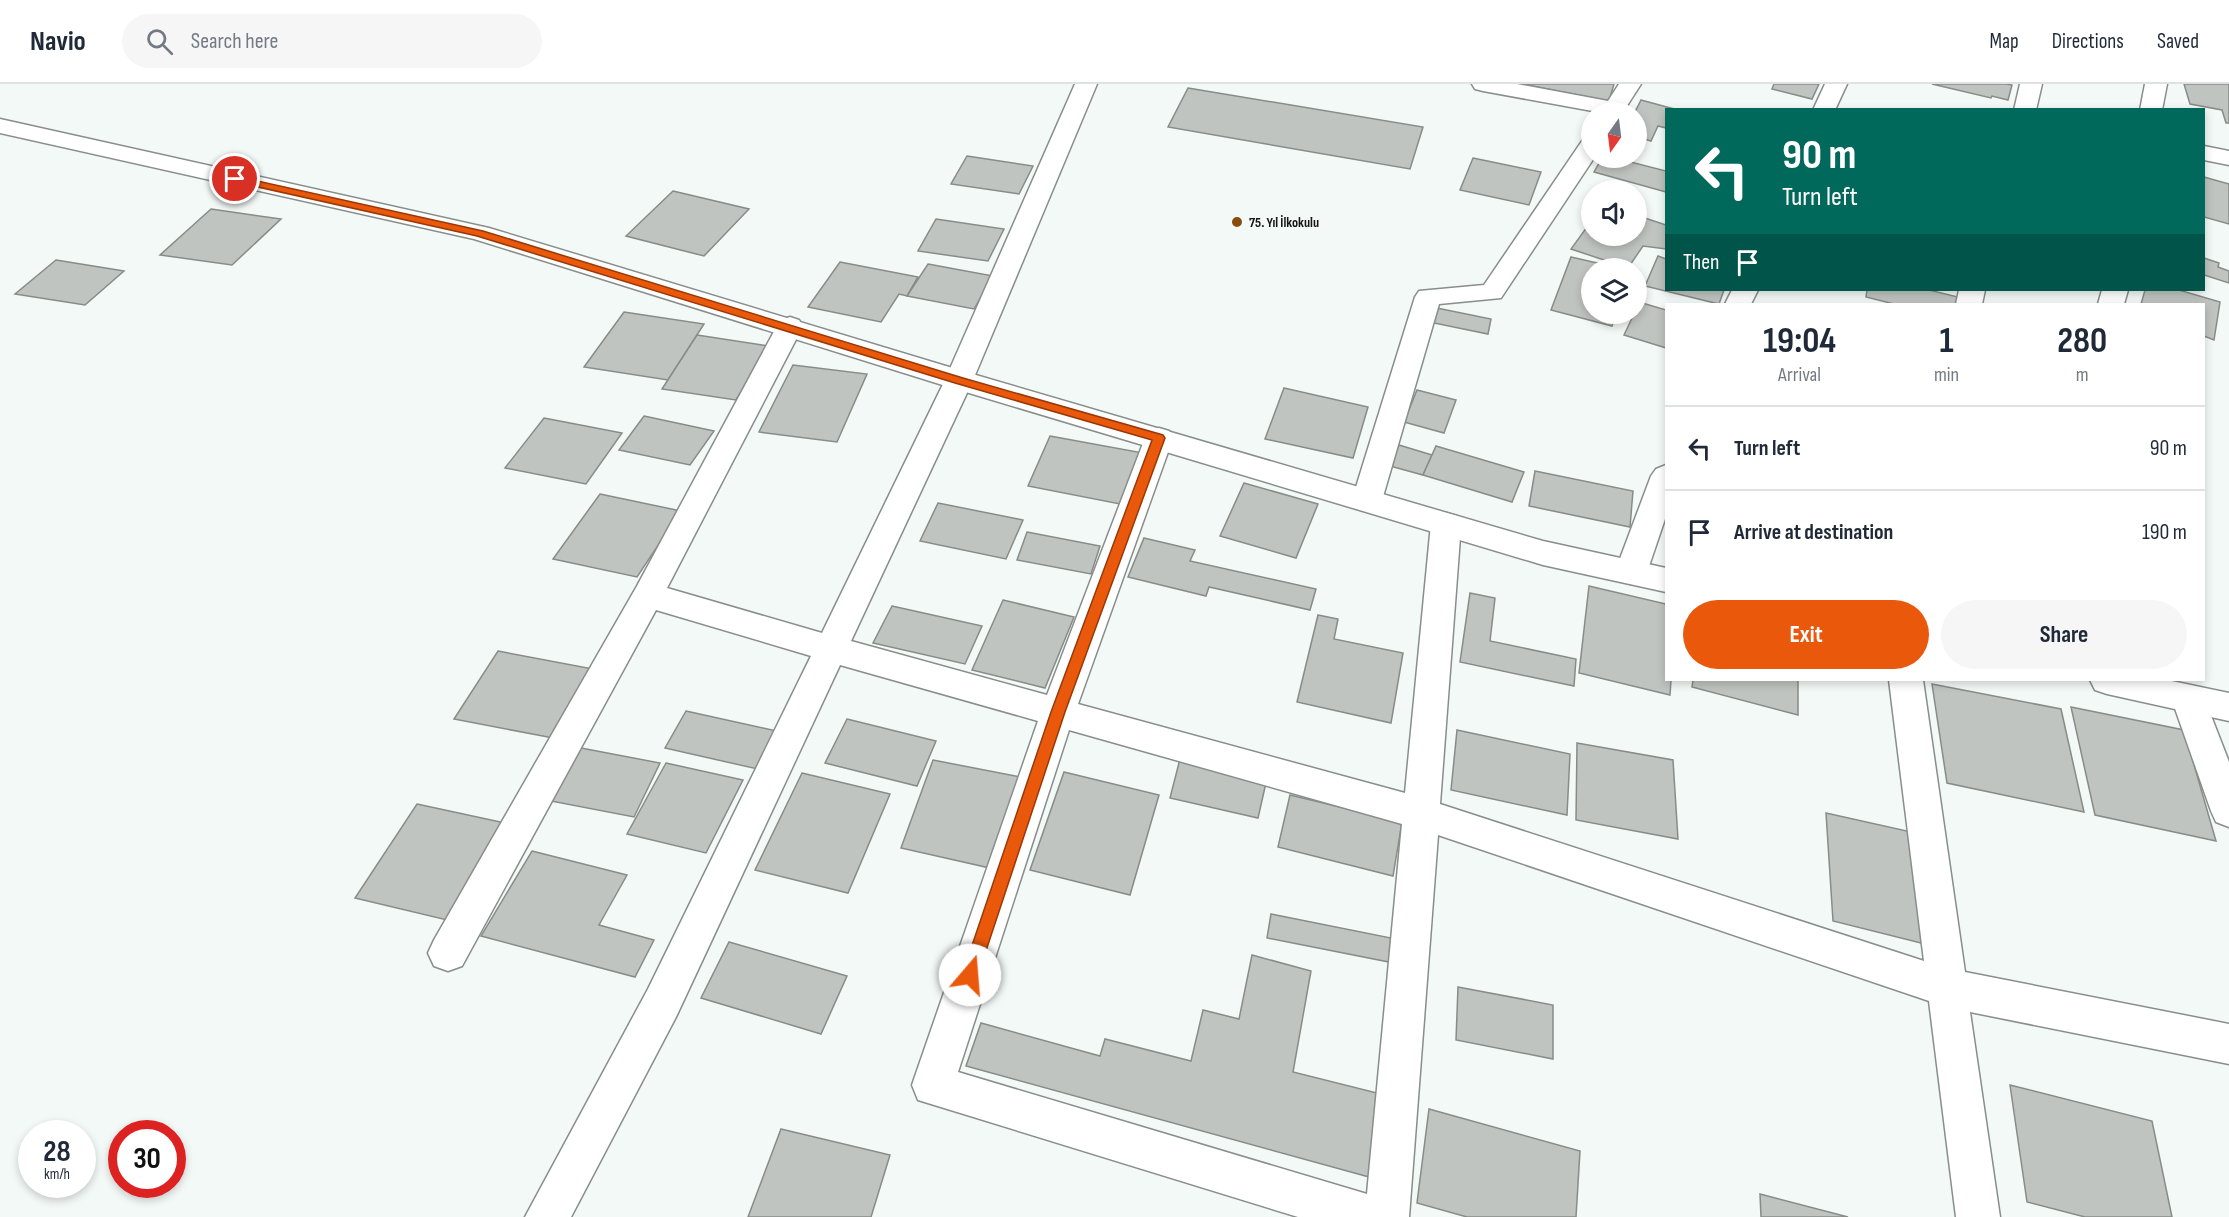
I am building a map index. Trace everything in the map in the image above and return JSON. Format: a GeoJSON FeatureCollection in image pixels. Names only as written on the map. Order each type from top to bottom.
{"type":"FeatureCollection","features":[{"type":"Feature","properties":{"kind":"street"},"geometry":{"type":"LineString","coordinates":[[547,1217],[662,1003],[959,380],[1086,84]]}},
{"type":"Feature","properties":{"kind":"street"},"geometry":{"type":"LineString","coordinates":[[1483,84],[1581,104]]}},
{"type":"Feature","properties":{"kind":"street"},"geometry":{"type":"LineString","coordinates":[[1619,102],[1630,84]]}},
{"type":"Feature","properties":{"kind":"street"},"geometry":{"type":"LineString","coordinates":[[1825,108],[1836,84]]}},
{"type":"Feature","properties":{"kind":"street"},"geometry":{"type":"LineString","coordinates":[[2025,108],[2031,84]]}},
{"type":"Feature","properties":{"kind":"street"},"geometry":{"type":"LineString","coordinates":[[2151,108],[2156,84]]}},
{"type":"Feature","properties":{"kind":"street"},"geometry":{"type":"LineString","coordinates":[[0,126],[480,233],[959,380],[1543,553],[1665,580]]}},
{"type":"Feature","properties":{"kind":"street"},"geometry":{"type":"LineString","coordinates":[[2205,153],[2229,158]]}},
{"type":"Feature","properties":{"kind":"street"},"geometry":{"type":"LineString","coordinates":[[1367,500],[1428,297],[1492,292],[1581,159]]}},
{"type":"Feature","properties":{"kind":"street"},"geometry":{"type":"LineString","coordinates":[[448,953],[648,595],[790,327]]}},
{"type":"Feature","properties":{"kind":"street"},"geometry":{"type":"LineString","coordinates":[[1159,438],[1058,712],[933,1085],[1371,1217]]}},
{"type":"Feature","properties":{"kind":"street"},"geometry":{"type":"LineString","coordinates":[[1631,572],[1665,479]]}},
{"type":"Feature","properties":{"kind":"street"},"geometry":{"type":"LineString","coordinates":[[1387,1217],[1446,524]]}},
{"type":"Feature","properties":{"kind":"street"},"geometry":{"type":"LineString","coordinates":[[648,595],[831,649],[1422,814],[1947,987],[2229,1044]]}},
{"type":"Feature","properties":{"kind":"street"},"geometry":{"type":"LineString","coordinates":[[1906,681],[1978,1217]]}},
{"type":"Feature","properties":{"kind":"street"},"geometry":{"type":"LineString","coordinates":[[2111,681],[2229,707]]}},
{"type":"Feature","properties":{"kind":"street"},"geometry":{"type":"LineString","coordinates":[[2189,700],[2229,811]]}},
{"type":"Feature","properties":{"kind":"building"},"geometry":{"type":"Polygon","coordinates":[[[1522,84],[1614,84],[1609,101],[1522,84]]]}},
{"type":"Feature","properties":{"kind":"building"},"geometry":{"type":"Polygon","coordinates":[[[1774,84],[1819,84],[1812,99],[1772,89],[1774,84]]]}},
{"type":"Feature","properties":{"kind":"building"},"geometry":{"type":"Polygon","coordinates":[[[1932,84],[2006,84],[2012,85],[2008,100],[1932,84]]]}},
{"type":"Feature","properties":{"kind":"building"},"geometry":{"type":"Polygon","coordinates":[[[2184,84],[2229,84],[2229,123],[2226,123],[2222,110],[2190,104],[2184,84]]]}},
{"type":"Feature","properties":{"kind":"building"},"geometry":{"type":"Polygon","coordinates":[[[1188,88],[1423,127],[1410,169],[1168,127],[1188,88]]]}},
{"type":"Feature","properties":{"kind":"building"},"geometry":{"type":"Polygon","coordinates":[[[1641,100],[1671,108],[1665,108],[1665,128],[1658,126],[1651,141],[1647,140],[1647,102],[1640,102],[1641,100]]]}},
{"type":"Feature","properties":{"kind":"building"},"geometry":{"type":"Polygon","coordinates":[[[967,156],[1033,166],[1019,194],[951,184],[967,156]]]}},
{"type":"Feature","properties":{"kind":"building"},"geometry":{"type":"Polygon","coordinates":[[[1473,158],[1541,172],[1529,205],[1460,190],[1473,158]]]}},
{"type":"Feature","properties":{"kind":"building"},"geometry":{"type":"Polygon","coordinates":[[[1647,166],[1665,171],[1665,192],[1647,187],[1647,180],[1623,180],[1594,172],[1596,168],[1647,168],[1647,166]]]}},
{"type":"Feature","properties":{"kind":"building"},"geometry":{"type":"Polygon","coordinates":[[[2205,177],[2229,184],[2229,224],[2205,217],[2205,177]]]}},
{"type":"Feature","properties":{"kind":"building"},"geometry":{"type":"Polygon","coordinates":[[[673,191],[749,209],[704,256],[626,236],[673,191]]]}},
{"type":"Feature","properties":{"kind":"building"},"geometry":{"type":"Polygon","coordinates":[[[211,209],[281,219],[232,265],[160,255],[211,209]]]}},
{"type":"Feature","properties":{"kind":"building"},"geometry":{"type":"Polygon","coordinates":[[[936,219],[1004,229],[988,261],[918,251],[936,219]]]}},
{"type":"Feature","properties":{"kind":"building"},"geometry":{"type":"Polygon","coordinates":[[[1647,219],[1665,225],[1665,249],[1643,246],[1647,246],[1647,219]]]}},
{"type":"Feature","properties":{"kind":"building"},"geometry":{"type":"Polygon","coordinates":[[[1581,235],[1581,246],[1643,246],[1635,258],[1598,258],[1571,249],[1581,235]]]}},
{"type":"Feature","properties":{"kind":"building"},"geometry":{"type":"Polygon","coordinates":[[[1658,256],[1665,259],[1665,291],[1647,286],[1658,256]]]}},
{"type":"Feature","properties":{"kind":"building"},"geometry":{"type":"Polygon","coordinates":[[[1571,257],[1581,259],[1581,318],[1551,310],[1571,257]]]}},
{"type":"Feature","properties":{"kind":"building"},"geometry":{"type":"Polygon","coordinates":[[[2205,258],[2219,263],[2218,267],[2229,271],[2229,283],[2205,275],[2205,258]]]}},
{"type":"Feature","properties":{"kind":"building"},"geometry":{"type":"Polygon","coordinates":[[[56,260],[124,271],[85,305],[15,294],[56,260]]]}},
{"type":"Feature","properties":{"kind":"building"},"geometry":{"type":"Polygon","coordinates":[[[840,262],[918,277],[907,296],[899,294],[881,322],[808,307],[840,262]]]}},
{"type":"Feature","properties":{"kind":"building"},"geometry":{"type":"Polygon","coordinates":[[[928,264],[993,276],[974,309],[907,296],[928,264]]]}},
{"type":"Feature","properties":{"kind":"building"},"geometry":{"type":"Polygon","coordinates":[[[1666,291],[1724,291],[1719,303],[1715,303],[1666,291]]]}},
{"type":"Feature","properties":{"kind":"building"},"geometry":{"type":"Polygon","coordinates":[[[1867,291],[1933,291],[1958,297],[1958,303],[1890,303],[1866,297],[1867,291]]]}},
{"type":"Feature","properties":{"kind":"building"},"geometry":{"type":"Polygon","coordinates":[[[2145,291],[2182,291],[2220,302],[2214,340],[2205,336],[2205,303],[2141,303],[2145,291]]]}},
{"type":"Feature","properties":{"kind":"building"},"geometry":{"type":"Polygon","coordinates":[[[1647,304],[1665,310],[1665,348],[1624,335],[1629,324],[1647,324],[1647,304]]]}},
{"type":"Feature","properties":{"kind":"building"},"geometry":{"type":"Polygon","coordinates":[[[1432,307],[1491,319],[1488,334],[1429,322],[1432,307]]]}},
{"type":"Feature","properties":{"kind":"building"},"geometry":{"type":"Polygon","coordinates":[[[624,312],[704,324],[668,380],[584,367],[624,312]]]}},
{"type":"Feature","properties":{"kind":"building"},"geometry":{"type":"Polygon","coordinates":[[[697,335],[769,346],[736,400],[662,389],[697,335]]]}},
{"type":"Feature","properties":{"kind":"building"},"geometry":{"type":"Polygon","coordinates":[[[793,365],[867,374],[837,442],[759,432],[793,365]]]}},
{"type":"Feature","properties":{"kind":"building"},"geometry":{"type":"Polygon","coordinates":[[[1284,388],[1368,407],[1353,458],[1265,439],[1284,388]]]}},
{"type":"Feature","properties":{"kind":"building"},"geometry":{"type":"Polygon","coordinates":[[[1417,390],[1456,400],[1444,433],[1404,422],[1417,390]]]}},
{"type":"Feature","properties":{"kind":"building"},"geometry":{"type":"Polygon","coordinates":[[[644,416],[714,431],[690,465],[619,450],[644,416]]]}},
{"type":"Feature","properties":{"kind":"building"},"geometry":{"type":"Polygon","coordinates":[[[544,418],[622,433],[586,484],[505,468],[544,418]]]}},
{"type":"Feature","properties":{"kind":"building"},"geometry":{"type":"Polygon","coordinates":[[[1050,436],[1143,453],[1125,505],[1028,486],[1050,436]]]}},
{"type":"Feature","properties":{"kind":"building"},"geometry":{"type":"Polygon","coordinates":[[[1399,445],[1432,455],[1423,475],[1390,466],[1399,445]]]}},
{"type":"Feature","properties":{"kind":"building"},"geometry":{"type":"Polygon","coordinates":[[[1436,446],[1524,472],[1512,502],[1423,475],[1436,446]]]}},
{"type":"Feature","properties":{"kind":"building"},"geometry":{"type":"Polygon","coordinates":[[[1535,471],[1633,491],[1630,527],[1529,506],[1535,471]]]}},
{"type":"Feature","properties":{"kind":"building"},"geometry":{"type":"Polygon","coordinates":[[[1244,483],[1318,504],[1296,558],[1220,536],[1244,483]]]}},
{"type":"Feature","properties":{"kind":"building"},"geometry":{"type":"Polygon","coordinates":[[[600,494],[681,511],[637,577],[553,559],[600,494]]]}},
{"type":"Feature","properties":{"kind":"building"},"geometry":{"type":"Polygon","coordinates":[[[938,503],[1023,520],[1006,559],[920,541],[938,503]]]}},
{"type":"Feature","properties":{"kind":"building"},"geometry":{"type":"Polygon","coordinates":[[[1027,532],[1100,546],[1091,574],[1017,560],[1027,532]]]}},
{"type":"Feature","properties":{"kind":"building"},"geometry":{"type":"Polygon","coordinates":[[[1144,538],[1195,550],[1190,561],[1316,589],[1310,610],[1209,587],[1206,596],[1128,577],[1144,538]]]}},
{"type":"Feature","properties":{"kind":"building"},"geometry":{"type":"Polygon","coordinates":[[[1589,586],[1665,604],[1665,681],[1671,681],[1670,695],[1579,673],[1589,586]]]}},
{"type":"Feature","properties":{"kind":"building"},"geometry":{"type":"Polygon","coordinates":[[[1470,593],[1495,598],[1490,641],[1576,659],[1574,686],[1460,662],[1470,593]]]}},
{"type":"Feature","properties":{"kind":"building"},"geometry":{"type":"Polygon","coordinates":[[[1003,600],[1074,617],[1045,688],[972,670],[1003,600]]]}},
{"type":"Feature","properties":{"kind":"building"},"geometry":{"type":"Polygon","coordinates":[[[892,606],[982,626],[965,664],[873,643],[892,606]]]}},
{"type":"Feature","properties":{"kind":"building"},"geometry":{"type":"Polygon","coordinates":[[[1318,615],[1338,619],[1334,639],[1403,653],[1391,723],[1297,702],[1318,615]]]}},
{"type":"Feature","properties":{"kind":"building"},"geometry":{"type":"Polygon","coordinates":[[[498,651],[593,669],[553,738],[454,719],[498,651]]]}},
{"type":"Feature","properties":{"kind":"building"},"geometry":{"type":"Polygon","coordinates":[[[1693,681],[1798,681],[1798,715],[1692,687],[1693,681]]]}},
{"type":"Feature","properties":{"kind":"building"},"geometry":{"type":"Polygon","coordinates":[[[1932,684],[2061,709],[2084,812],[1947,783],[1932,684]]]}},
{"type":"Feature","properties":{"kind":"building"},"geometry":{"type":"Polygon","coordinates":[[[2071,707],[2184,730],[2216,841],[2095,815],[2071,707]]]}},
{"type":"Feature","properties":{"kind":"building"},"geometry":{"type":"Polygon","coordinates":[[[686,711],[781,732],[762,770],[665,748],[686,711]]]}},
{"type":"Feature","properties":{"kind":"building"},"geometry":{"type":"Polygon","coordinates":[[[847,719],[936,741],[917,786],[825,763],[847,719]]]}},
{"type":"Feature","properties":{"kind":"building"},"geometry":{"type":"Polygon","coordinates":[[[1457,730],[1570,754],[1567,815],[1451,790],[1457,730]]]}},
{"type":"Feature","properties":{"kind":"building"},"geometry":{"type":"Polygon","coordinates":[[[1577,743],[1673,760],[1678,839],[1576,820],[1577,743]]]}},
{"type":"Feature","properties":{"kind":"building"},"geometry":{"type":"Polygon","coordinates":[[[581,748],[660,763],[634,817],[551,801],[581,748]]]}},
{"type":"Feature","properties":{"kind":"building"},"geometry":{"type":"Polygon","coordinates":[[[1181,755],[1268,774],[1258,818],[1170,798],[1181,755]]]}},
{"type":"Feature","properties":{"kind":"building"},"geometry":{"type":"Polygon","coordinates":[[[933,760],[1020,777],[990,868],[901,848],[933,760]]]}},
{"type":"Feature","properties":{"kind":"building"},"geometry":{"type":"Polygon","coordinates":[[[666,763],[743,780],[706,853],[627,834],[666,763]]]}},
{"type":"Feature","properties":{"kind":"building"},"geometry":{"type":"Polygon","coordinates":[[[1064,772],[1159,795],[1130,895],[1030,870],[1064,772]]]}},
{"type":"Feature","properties":{"kind":"building"},"geometry":{"type":"Polygon","coordinates":[[[802,773],[890,794],[848,893],[755,870],[802,773]]]}},
{"type":"Feature","properties":{"kind":"building"},"geometry":{"type":"Polygon","coordinates":[[[1290,795],[1402,822],[1393,876],[1278,847],[1290,795]]]}},
{"type":"Feature","properties":{"kind":"building"},"geometry":{"type":"Polygon","coordinates":[[[417,804],[505,823],[447,920],[355,898],[417,804]]]}},
{"type":"Feature","properties":{"kind":"building"},"geometry":{"type":"Polygon","coordinates":[[[1826,813],[1916,833],[1929,945],[1833,921],[1826,813]]]}},
{"type":"Feature","properties":{"kind":"building"},"geometry":{"type":"Polygon","coordinates":[[[532,851],[627,875],[599,925],[654,940],[635,977],[481,936],[532,851]]]}},
{"type":"Feature","properties":{"kind":"building"},"geometry":{"type":"Polygon","coordinates":[[[1271,914],[1391,938],[1389,962],[1267,938],[1271,914]]]}},
{"type":"Feature","properties":{"kind":"building"},"geometry":{"type":"Polygon","coordinates":[[[729,942],[847,976],[821,1034],[701,998],[729,942]]]}},
{"type":"Feature","properties":{"kind":"building"},"geometry":{"type":"Polygon","coordinates":[[[1252,955],[1311,971],[1293,1072],[1381,1094],[1369,1177],[966,1066],[981,1023],[1100,1056],[1105,1039],[1191,1061],[1203,1010],[1239,1019],[1252,955]]]}},
{"type":"Feature","properties":{"kind":"building"},"geometry":{"type":"Polygon","coordinates":[[[1458,987],[1553,1005],[1553,1059],[1456,1040],[1458,987]]]}},
{"type":"Feature","properties":{"kind":"building"},"geometry":{"type":"Polygon","coordinates":[[[2010,1085],[2152,1121],[2172,1217],[2085,1217],[2027,1202],[2010,1085]]]}},
{"type":"Feature","properties":{"kind":"building"},"geometry":{"type":"Polygon","coordinates":[[[1429,1109],[1580,1151],[1576,1217],[1467,1217],[1417,1203],[1429,1109]]]}},
{"type":"Feature","properties":{"kind":"building"},"geometry":{"type":"Polygon","coordinates":[[[781,1129],[890,1155],[871,1217],[748,1217],[781,1129]]]}},
{"type":"Feature","properties":{"kind":"building"},"geometry":{"type":"Polygon","coordinates":[[[1760,1194],[1848,1217],[1761,1217],[1760,1194]]]}},
{"type":"Feature","properties":{"kind":"place","name":"75. Yıl İlkokulu"},"geometry":{"type":"Point","coordinates":[1237,222]}},
{"type":"Feature","properties":{"kind":"route"},"geometry":{"type":"LineString","coordinates":[[235,179],[480,233],[959,380],[1159,438],[1058,712],[970,975]]}}]}
